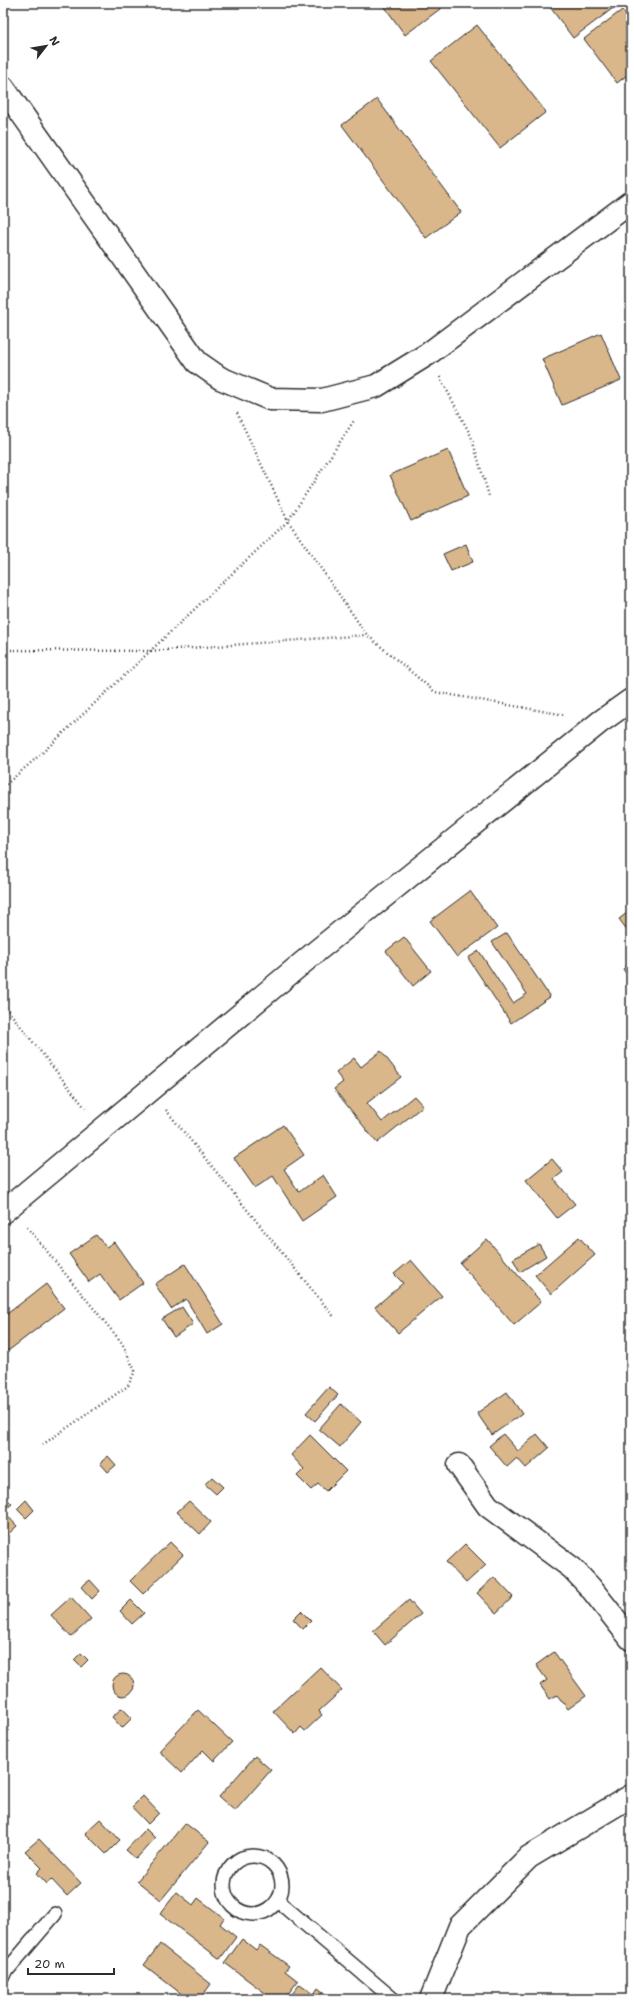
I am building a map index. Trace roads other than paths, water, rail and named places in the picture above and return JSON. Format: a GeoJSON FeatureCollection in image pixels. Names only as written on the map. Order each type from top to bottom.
{"type":"FeatureCollection","features":[{"type":"Feature","properties":{"kind":"street"},"geometry":{"type":"LineString","coordinates":[[3,87],[197,362],[220,378],[270,399],[322,400],[376,386],[428,354],[631,202]]}},
{"type":"Feature","properties":{"kind":"street"},"geometry":{"type":"LineString","coordinates":[[7,1209],[318,950],[600,722],[631,700]]}},
{"type":"Feature","properties":{"kind":"street"},"geometry":{"type":"LineString","coordinates":[[459,1465],[488,1506],[572,1568],[590,1587],[631,1639]]}},
{"type":"Feature","properties":{"kind":"street"},"geometry":{"type":"LineString","coordinates":[[431,1999],[460,1926],[528,1857],[631,1796]]}},
{"type":"Feature","properties":{"kind":"lane"},"geometry":{"type":"LineString","coordinates":[[243,1856],[261,1856],[275,1864],[284,1883],[279,1902],[263,1914],[243,1913],[231,1904],[223,1884],[229,1866],[243,1856]]}},
{"type":"Feature","properties":{"kind":"lane"},"geometry":{"type":"LineString","coordinates":[[279,1902],[393,1999]]}},
{"type":"Feature","properties":{"kind":"lane"},"geometry":{"type":"LineString","coordinates":[[3,1975],[55,1914]]}}]}
